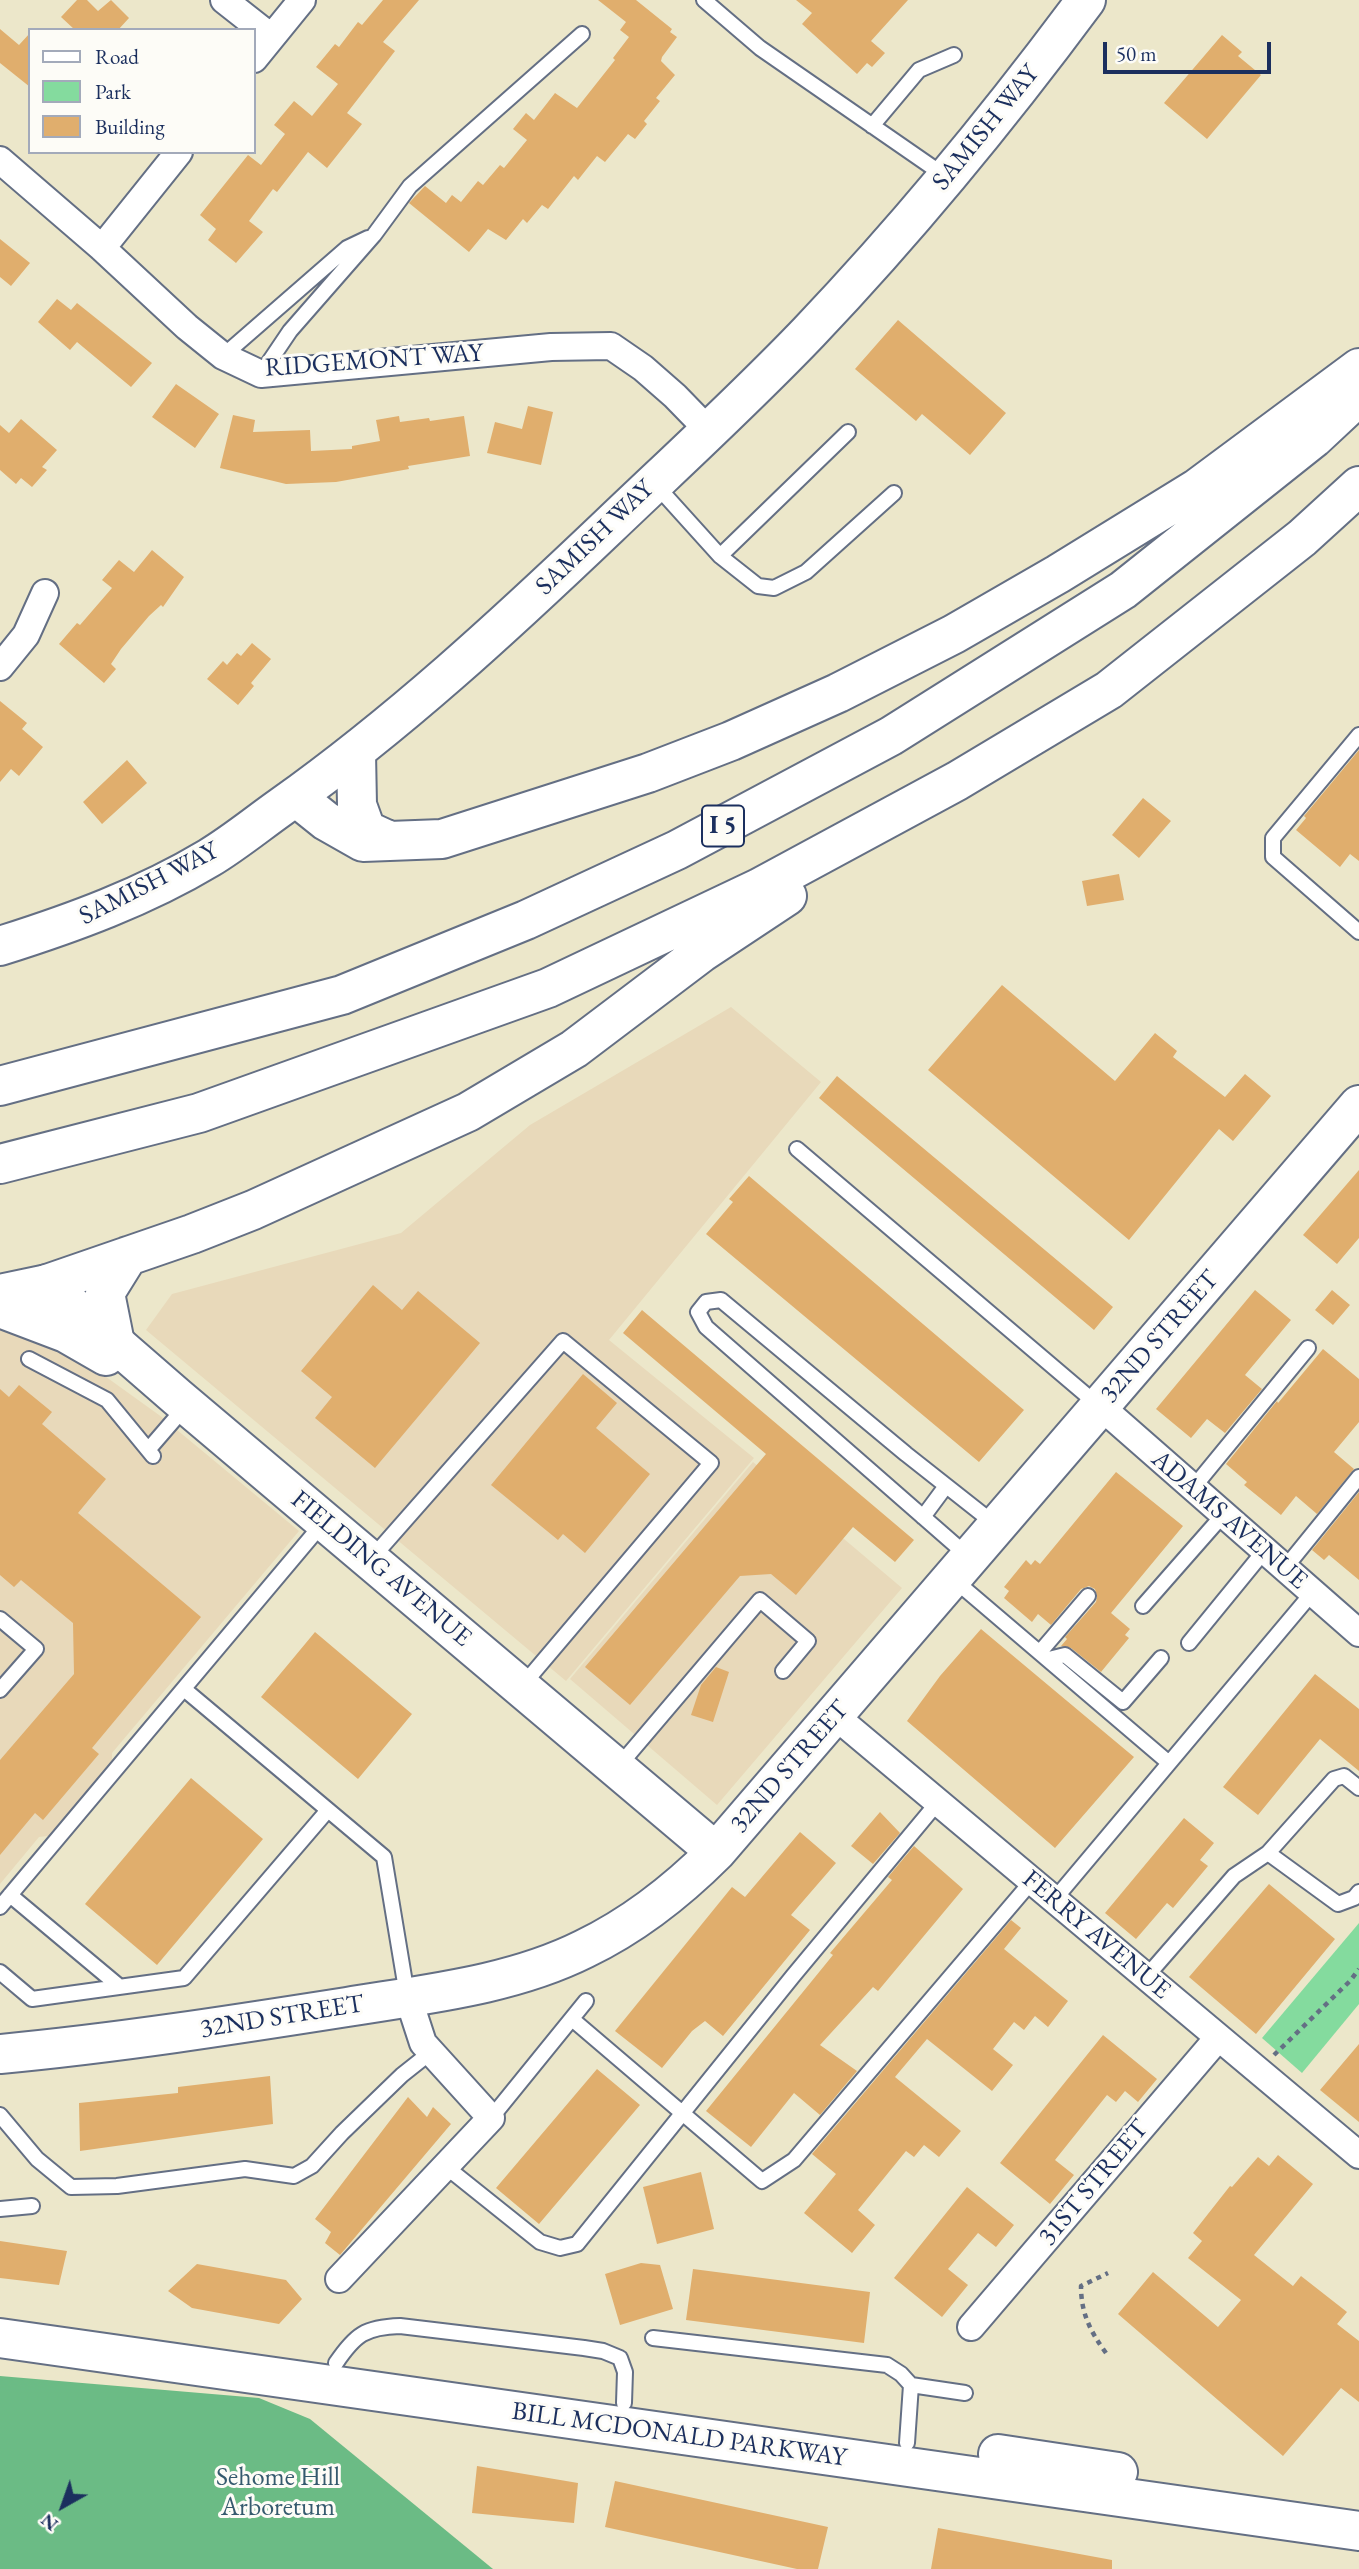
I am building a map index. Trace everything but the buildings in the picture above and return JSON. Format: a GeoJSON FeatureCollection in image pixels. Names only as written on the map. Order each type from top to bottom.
{"type":"FeatureCollection","features":[{"type":"Feature","properties":{"kind":"main road","name":"SAMISH WAY"},"geometry":{"type":"LineString","coordinates":[[0,946],[65,926],[138,895],[210,857],[356,753],[481,647],[809,333],[946,177],[1036,67],[1086,0]]}},
{"type":"Feature","properties":{"kind":"main road"},"geometry":{"type":"LineString","coordinates":[[296,797],[326,821],[363,842],[442,839],[648,773],[731,741],[838,693],[954,634],[1058,574],[1185,496],[1359,368]]}},
{"type":"Feature","properties":{"kind":"main road","name":"I 5"},"geometry":{"type":"LineString","coordinates":[[0,1086],[342,995],[526,920],[677,850],[891,736],[1123,590],[1314,438],[1359,396]]}},
{"type":"Feature","properties":{"kind":"main road"},"geometry":{"type":"LineString","coordinates":[[0,1164],[199,1113],[548,988],[759,888],[957,781],[1109,690],[1302,538],[1359,486]]}},
{"type":"Feature","properties":{"kind":"main road"},"geometry":{"type":"LineString","coordinates":[[356,753],[357,805],[366,830],[390,841]]}},
{"type":"Feature","properties":{"kind":"main road"},"geometry":{"type":"LineString","coordinates":[[0,1294],[47,1284],[253,1210],[468,1112],[574,1049],[701,953],[957,781]]}},
{"type":"Feature","properties":{"kind":"main road","name":"32ND STREET"},"geometry":{"type":"LineString","coordinates":[[0,2054],[177,2034],[408,1997],[494,1980],[535,1969],[582,1951],[620,1931],[681,1887],[716,1852],[1359,1105]]}},
{"type":"Feature","properties":{"kind":"main road"},"geometry":{"type":"LineString","coordinates":[[116,1343],[105,1293],[128,1256]]}},
{"type":"Feature","properties":{"kind":"main road","name":"FIELDING AVENUE"},"geometry":{"type":"LineString","coordinates":[[47,1284],[716,1852]]}},
{"type":"Feature","properties":{"kind":"main road"},"geometry":{"type":"LineString","coordinates":[[0,1308],[66,1333],[182,1401]]}},
{"type":"Feature","properties":{"kind":"main road","name":"BILL MCDONALD PARKWAY"},"geometry":{"type":"LineString","coordinates":[[0,2320],[185,2342],[1064,2462],[1195,2486],[1359,2509]]}},
{"type":"Feature","properties":{"kind":"main road","name":"BILL MCDONALD PARKWAY"},"geometry":{"type":"LineString","coordinates":[[0,2338],[1359,2530]]}},
{"type":"Feature","properties":{"kind":"street"},"geometry":{"type":"LineString","coordinates":[[224,0],[271,37]]}},
{"type":"Feature","properties":{"kind":"street"},"geometry":{"type":"LineString","coordinates":[[256,56],[302,0]]}},
{"type":"Feature","properties":{"kind":"street"},"geometry":{"type":"LineString","coordinates":[[102,248],[177,154]]}},
{"type":"Feature","properties":{"kind":"street","name":"RIDGEMONT WAY"},"geometry":{"type":"LineString","coordinates":[[0,160],[102,248],[187,327],[223,356],[261,374],[551,346],[611,346],[643,368],[709,431]]}},
{"type":"Feature","properties":{"kind":"street"},"geometry":{"type":"LineString","coordinates":[[0,667],[26,635],[45,593]]}},
{"type":"Feature","properties":{"kind":"street","name":"ADAMS AVENUE"},"geometry":{"type":"LineString","coordinates":[[1100,1406],[1359,1633]]}},
{"type":"Feature","properties":{"kind":"street","name":"FERRY AVENUE"},"geometry":{"type":"LineString","coordinates":[[834,1715],[1359,2155]]}},
{"type":"Feature","properties":{"kind":"street"},"geometry":{"type":"LineString","coordinates":[[339,2279],[491,2118],[423,2043],[408,1997]]}},
{"type":"Feature","properties":{"kind":"street","name":"31ST STREET"},"geometry":{"type":"LineString","coordinates":[[971,2327],[1218,2038]]}},
{"type":"Feature","properties":{"kind":"lane"},"geometry":{"type":"LineString","coordinates":[[704,0],[760,48],[946,177]]}},
{"type":"Feature","properties":{"kind":"lane"},"geometry":{"type":"LineString","coordinates":[[261,374],[290,331],[374,235],[410,186],[582,34]]}},
{"type":"Feature","properties":{"kind":"lane"},"geometry":{"type":"LineString","coordinates":[[872,126],[919,70],[954,55]]}},
{"type":"Feature","properties":{"kind":"lane"},"geometry":{"type":"LineString","coordinates":[[223,356],[346,248],[374,235]]}},
{"type":"Feature","properties":{"kind":"lane"},"geometry":{"type":"LineString","coordinates":[[720,556],[848,432]]}},
{"type":"Feature","properties":{"kind":"lane"},"geometry":{"type":"LineString","coordinates":[[654,483],[720,556],[758,586],[775,588],[806,572],[894,493]]}},
{"type":"Feature","properties":{"kind":"lane"},"geometry":{"type":"LineString","coordinates":[[1359,736],[1273,838],[1273,857],[1359,932]]}},
{"type":"Feature","properties":{"kind":"lane"},"geometry":{"type":"LineString","coordinates":[[797,1149],[1100,1406]]}},
{"type":"Feature","properties":{"kind":"lane"},"geometry":{"type":"LineString","coordinates":[[997,1526],[721,1300],[706,1302],[698,1312],[706,1327],[923,1517],[961,1568],[1044,1656],[1169,1763]]}},
{"type":"Feature","properties":{"kind":"lane"},"geometry":{"type":"LineString","coordinates":[[370,1560],[563,1341],[711,1463],[521,1687]]}},
{"type":"Feature","properties":{"kind":"lane"},"geometry":{"type":"LineString","coordinates":[[1192,1488],[1308,1348]]}},
{"type":"Feature","properties":{"kind":"lane"},"geometry":{"type":"LineString","coordinates":[[29,1359],[107,1400],[150,1453],[182,1401]]}},
{"type":"Feature","properties":{"kind":"lane"},"geometry":{"type":"LineString","coordinates":[[1285,1568],[1359,1477]]}},
{"type":"Feature","properties":{"kind":"lane"},"geometry":{"type":"LineString","coordinates":[[923,1517],[946,1486]]}},
{"type":"Feature","properties":{"kind":"lane"},"geometry":{"type":"LineString","coordinates":[[1143,1606],[1223,1515]]}},
{"type":"Feature","properties":{"kind":"lane"},"geometry":{"type":"LineString","coordinates":[[0,1907],[325,1521]]}},
{"type":"Feature","properties":{"kind":"lane"},"geometry":{"type":"LineString","coordinates":[[1189,1643],[1265,1550]]}},
{"type":"Feature","properties":{"kind":"lane"},"geometry":{"type":"LineString","coordinates":[[1054,1900],[1313,1592]]}},
{"type":"Feature","properties":{"kind":"lane"},"geometry":{"type":"LineString","coordinates":[[1044,1656],[1088,1596]]}},
{"type":"Feature","properties":{"kind":"lane"},"geometry":{"type":"LineString","coordinates":[[617,1768],[760,1600],[808,1641],[783,1671]]}},
{"type":"Feature","properties":{"kind":"lane"},"geometry":{"type":"LineString","coordinates":[[0,1619],[36,1649],[0,1690]]}},
{"type":"Feature","properties":{"kind":"lane"},"geometry":{"type":"LineString","coordinates":[[1044,1656],[1065,1655],[1123,1702],[1161,1658]]}},
{"type":"Feature","properties":{"kind":"lane"},"geometry":{"type":"LineString","coordinates":[[184,1689],[384,1857],[408,1997]]}},
{"type":"Feature","properties":{"kind":"lane"},"geometry":{"type":"LineString","coordinates":[[1146,1976],[1234,1876],[1268,1853],[1334,1779],[1344,1776],[1359,1788]]}},
{"type":"Feature","properties":{"kind":"lane"},"geometry":{"type":"LineString","coordinates":[[444,2166],[540,2242],[560,2248],[577,2244],[938,1802]]}},
{"type":"Feature","properties":{"kind":"lane"},"geometry":{"type":"LineString","coordinates":[[0,1972],[32,1999],[184,1978],[328,1810]]}},
{"type":"Feature","properties":{"kind":"lane"},"geometry":{"type":"LineString","coordinates":[[1268,1853],[1338,1904],[1354,1898],[1359,1892]]}},
{"type":"Feature","properties":{"kind":"lane"},"geometry":{"type":"LineString","coordinates":[[572,2019],[762,2181],[794,2160],[1032,1881]]}},
{"type":"Feature","properties":{"kind":"lane"},"geometry":{"type":"LineString","coordinates":[[10,1895],[120,1987]]}},
{"type":"Feature","properties":{"kind":"lane"},"geometry":{"type":"LineString","coordinates":[[491,2118],[586,2001]]}},
{"type":"Feature","properties":{"kind":"lane"},"geometry":{"type":"LineString","coordinates":[[0,2115],[37,2159],[71,2187],[117,2186],[245,2169],[294,2176],[312,2166],[402,2075],[431,2052]]}},
{"type":"Feature","properties":{"kind":"lane"},"geometry":{"type":"LineString","coordinates":[[0,2209],[32,2206]]}},
{"type":"Feature","properties":{"kind":"lane"},"geometry":{"type":"LineString","coordinates":[[653,2338],[887,2365],[911,2385],[965,2393]]}},
{"type":"Feature","properties":{"kind":"lane"},"geometry":{"type":"LineString","coordinates":[[907,2442],[911,2385]]}},
{"type":"Feature","properties":{"kind":"path"},"geometry":{"type":"LineString","coordinates":[[1258,2070],[1350,1981],[1359,1969]]}},
{"type":"Feature","properties":{"kind":"path"},"geometry":{"type":"LineString","coordinates":[[1106,2353],[1090,2330],[1081,2300],[1081,2286],[1108,2273]]}},
{"type":"Feature","properties":{"kind":"shaded area"},"geometry":{"type":"Polygon","coordinates":[[[731,1007],[821,1082],[609,1340],[754,1458],[566,1681],[146,1330],[172,1294],[401,1233],[530,1125],[731,1007]]]}},
{"type":"Feature","properties":{"kind":"shaded area"},"geometry":{"type":"Polygon","coordinates":[[[0,1324],[70,1351],[159,1415],[299,1531],[112,1753],[112,1767],[55,1835],[39,1837],[0,1884],[0,1324]]]}},
{"type":"Feature","properties":{"kind":"shaded area"},"geometry":{"type":"Polygon","coordinates":[[[753,1462],[902,1588],[717,1805],[570,1679],[753,1462]]]}},
{"type":"Feature","properties":{"kind":"green space"},"geometry":{"type":"Polygon","coordinates":[[[1359,1923],[1359,2004],[1302,2073],[1262,2038],[1359,1923]]]}},
{"type":"Feature","properties":{"kind":"green space","name":"Sehome Hill Arboretum"},"geometry":{"type":"Polygon","coordinates":[[[0,2376],[259,2398],[310,2419],[493,2569],[0,2569],[0,2376]]]}}]}
